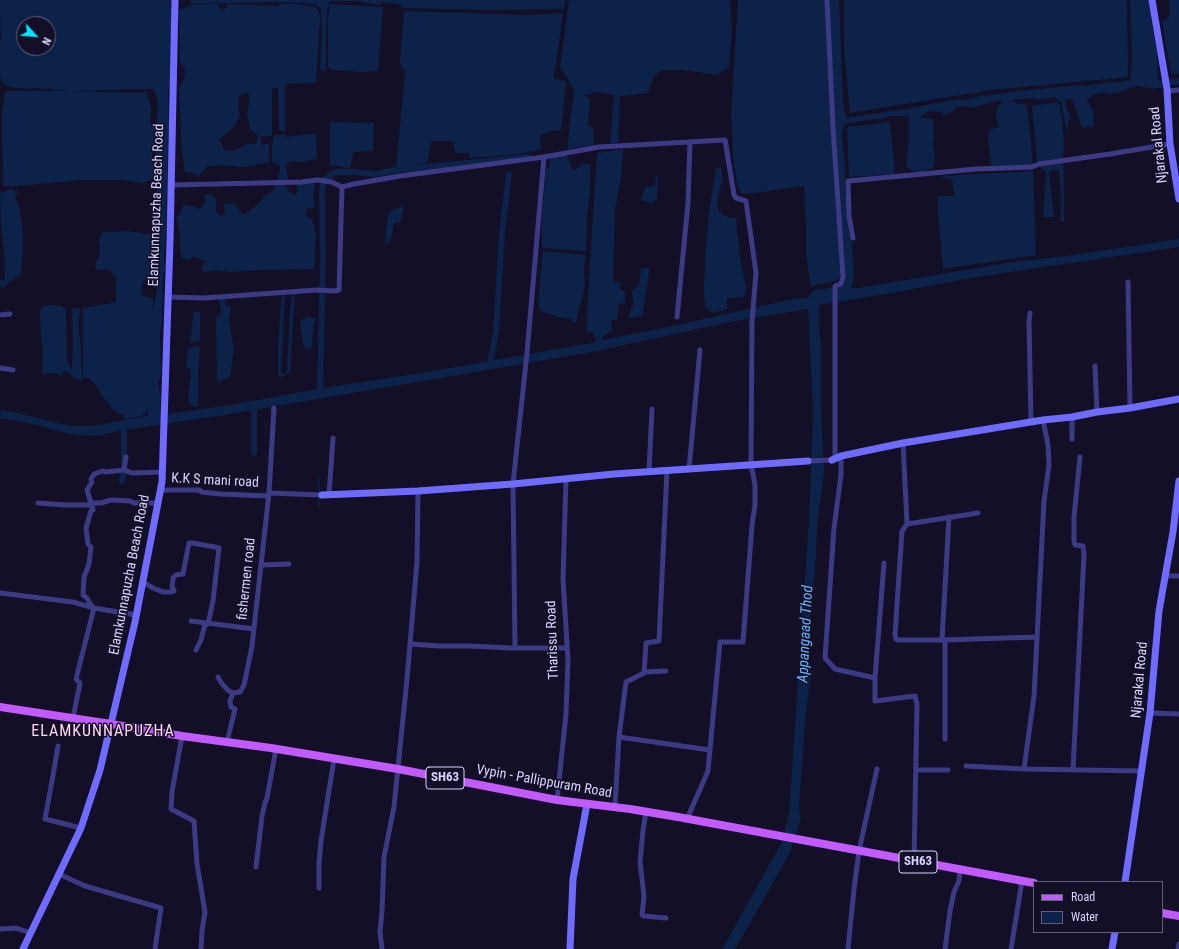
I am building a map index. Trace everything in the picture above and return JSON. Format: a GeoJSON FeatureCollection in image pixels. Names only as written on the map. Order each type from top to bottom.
{"type":"FeatureCollection","features":[{"type":"Feature","properties":{"kind":"main road","name":"Elamkunnapuzha Beach Road"},"geometry":{"type":"LineString","coordinates":[[23,949],[81,828],[100,770],[136,615],[158,503],[162,472],[164,429],[176,0]]}},
{"type":"Feature","properties":{"kind":"main road","name":"Njarakal Road"},"geometry":{"type":"LineString","coordinates":[[1152,0],[1167,90],[1170,144],[1179,199]]}},
{"type":"Feature","properties":{"kind":"main road"},"geometry":{"type":"LineString","coordinates":[[836,458],[903,443],[1179,399]]}},
{"type":"Feature","properties":{"kind":"main road"},"geometry":{"type":"LineString","coordinates":[[322,495],[418,491],[513,484],[614,474],[808,460]]}},
{"type":"Feature","properties":{"kind":"main road","name":"Njarakal Road"},"geometry":{"type":"LineString","coordinates":[[1125,881],[1138,804],[1141,771],[1150,713],[1159,611],[1177,507],[1179,481]]}},
{"type":"Feature","properties":{"kind":"main road","name":"Vypin - Pallippuram Road"},"geometry":{"type":"LineString","coordinates":[[0,707],[398,769],[557,800],[615,807],[687,819],[1033,883]]}},
{"type":"Feature","properties":{"kind":"main road"},"geometry":{"type":"LineString","coordinates":[[570,949],[573,879],[587,804]]}},
{"type":"Feature","properties":{"kind":"main road"},"geometry":{"type":"LineString","coordinates":[[1163,913],[1179,916]]}},
{"type":"Feature","properties":{"kind":"main road"},"geometry":{"type":"LineString","coordinates":[[1112,949],[1115,933]]}},
{"type":"Feature","properties":{"kind":"street"},"geometry":{"type":"LineString","coordinates":[[827,0],[833,127],[843,277],[842,284],[835,286],[836,458],[841,475],[834,528],[825,658],[835,668],[875,678]]}},
{"type":"Feature","properties":{"kind":"street"},"geometry":{"type":"LineString","coordinates":[[1167,90],[1179,90]]}},
{"type":"Feature","properties":{"kind":"street"},"geometry":{"type":"LineString","coordinates":[[171,185],[297,182],[317,180],[332,182],[342,187],[395,176],[544,157],[599,147],[725,140],[734,195],[736,198],[746,201],[756,273],[752,321],[751,464],[755,485],[755,504],[743,642],[720,642],[708,771],[687,819]]}},
{"type":"Feature","properties":{"kind":"street"},"geometry":{"type":"LineString","coordinates":[[677,317],[688,202],[690,142]]}},
{"type":"Feature","properties":{"kind":"street"},"geometry":{"type":"LineString","coordinates":[[853,238],[849,216],[848,181],[976,169],[1032,167],[1039,164],[1170,144]]}},
{"type":"Feature","properties":{"kind":"street"},"geometry":{"type":"LineString","coordinates":[[515,648],[513,484],[526,365],[544,157]]}},
{"type":"Feature","properties":{"kind":"street"},"geometry":{"type":"LineString","coordinates":[[168,297],[204,298],[339,290],[342,187]]}},
{"type":"Feature","properties":{"kind":"street"},"geometry":{"type":"LineString","coordinates":[[1128,282],[1130,408]]}},
{"type":"Feature","properties":{"kind":"street"},"geometry":{"type":"LineString","coordinates":[[1030,313],[1031,422]]}},
{"type":"Feature","properties":{"kind":"street"},"geometry":{"type":"LineString","coordinates":[[0,315],[10,314]]}},
{"type":"Feature","properties":{"kind":"street"},"geometry":{"type":"LineString","coordinates":[[689,469],[700,350]]}},
{"type":"Feature","properties":{"kind":"street"},"geometry":{"type":"LineString","coordinates":[[1095,366],[1097,412]]}},
{"type":"Feature","properties":{"kind":"street"},"geometry":{"type":"LineString","coordinates":[[0,368],[13,370]]}},
{"type":"Feature","properties":{"kind":"street","name":"fishermen road"},"geometry":{"type":"LineString","coordinates":[[233,693],[240,692],[244,685],[252,646],[268,495],[274,408]]}},
{"type":"Feature","properties":{"kind":"street"},"geometry":{"type":"LineString","coordinates":[[649,472],[652,409]]}},
{"type":"Feature","properties":{"kind":"street"},"geometry":{"type":"LineString","coordinates":[[1072,417],[1072,439]]}},
{"type":"Feature","properties":{"kind":"street"},"geometry":{"type":"LineString","coordinates":[[1024,769],[1034,696],[1044,501],[1049,465],[1048,445],[1043,420]]}},
{"type":"Feature","properties":{"kind":"street"},"geometry":{"type":"LineString","coordinates":[[322,495],[334,438]]}},
{"type":"Feature","properties":{"kind":"street"},"geometry":{"type":"LineString","coordinates":[[903,443],[907,524],[902,531],[895,635],[896,639],[944,640],[1037,637]]}},
{"type":"Feature","properties":{"kind":"street"},"geometry":{"type":"LineString","coordinates":[[122,470],[126,457]]}},
{"type":"Feature","properties":{"kind":"street"},"geometry":{"type":"LineString","coordinates":[[1073,770],[1084,555],[1084,546],[1075,545],[1074,541],[1074,517],[1080,457]]}},
{"type":"Feature","properties":{"kind":"street"},"geometry":{"type":"LineString","coordinates":[[808,460],[836,458]]}},
{"type":"Feature","properties":{"kind":"street"},"geometry":{"type":"LineString","coordinates":[[94,608],[83,595],[84,577],[89,564],[91,547],[88,544],[86,528],[91,511],[93,510],[87,490],[92,482],[91,479],[94,474],[122,470],[132,473],[162,472]]}},
{"type":"Feature","properties":{"kind":"street"},"geometry":{"type":"LineString","coordinates":[[644,673],[646,644],[659,641],[667,470]]}},
{"type":"Feature","properties":{"kind":"street","name":"Tharissu Road"},"geometry":{"type":"LineString","coordinates":[[557,800],[566,714],[568,660],[563,579],[566,479]]}},
{"type":"Feature","properties":{"kind":"street","name":"K.K S mani road"},"geometry":{"type":"LineString","coordinates":[[160,490],[200,490],[201,492],[221,494],[322,495]]}},
{"type":"Feature","properties":{"kind":"street"},"geometry":{"type":"LineString","coordinates":[[382,949],[380,932],[384,857],[393,813],[410,644],[417,562],[418,491]]}},
{"type":"Feature","properties":{"kind":"street"},"geometry":{"type":"LineString","coordinates":[[38,503],[64,505],[92,504],[112,500],[130,501],[134,503],[158,503]]}},
{"type":"Feature","properties":{"kind":"street"},"geometry":{"type":"LineString","coordinates":[[907,524],[978,513]]}},
{"type":"Feature","properties":{"kind":"street"},"geometry":{"type":"LineString","coordinates":[[945,739],[944,640],[949,517]]}},
{"type":"Feature","properties":{"kind":"street"},"geometry":{"type":"LineString","coordinates":[[143,582],[163,592],[174,591],[172,586],[173,578],[176,575],[183,574],[189,543],[215,546],[219,548],[213,601],[201,640],[196,650]]}},
{"type":"Feature","properties":{"kind":"street"},"geometry":{"type":"LineString","coordinates":[[884,563],[875,678],[875,701],[915,696],[917,704],[914,861]]}},
{"type":"Feature","properties":{"kind":"street"},"geometry":{"type":"LineString","coordinates":[[261,565],[289,564]]}},
{"type":"Feature","properties":{"kind":"street"},"geometry":{"type":"LineString","coordinates":[[1166,576],[1179,576]]}},
{"type":"Feature","properties":{"kind":"street"},"geometry":{"type":"LineString","coordinates":[[0,593],[73,602],[94,608],[136,615]]}},
{"type":"Feature","properties":{"kind":"street"},"geometry":{"type":"LineString","coordinates":[[73,718],[80,683],[76,679],[94,608]]}},
{"type":"Feature","properties":{"kind":"street"},"geometry":{"type":"LineString","coordinates":[[191,621],[254,630]]}},
{"type":"Feature","properties":{"kind":"street"},"geometry":{"type":"LineString","coordinates":[[410,644],[515,648],[567,648]]}},
{"type":"Feature","properties":{"kind":"street"},"geometry":{"type":"LineString","coordinates":[[615,807],[619,737],[626,682],[645,672],[666,671]]}},
{"type":"Feature","properties":{"kind":"street"},"geometry":{"type":"LineString","coordinates":[[218,677],[222,684],[233,693],[230,701],[231,707],[235,710],[227,742]]}},
{"type":"Feature","properties":{"kind":"street"},"geometry":{"type":"LineString","coordinates":[[1150,713],[1179,714]]}},
{"type":"Feature","properties":{"kind":"street"},"geometry":{"type":"LineString","coordinates":[[182,736],[172,792],[171,809],[194,821],[197,864],[205,912],[201,949]]}},
{"type":"Feature","properties":{"kind":"street"},"geometry":{"type":"LineString","coordinates":[[619,737],[710,750]]}},
{"type":"Feature","properties":{"kind":"street"},"geometry":{"type":"LineString","coordinates":[[58,746],[45,819],[81,828]]}},
{"type":"Feature","properties":{"kind":"street"},"geometry":{"type":"LineString","coordinates":[[256,867],[264,803],[267,798],[276,749]]}},
{"type":"Feature","properties":{"kind":"street"},"geometry":{"type":"LineString","coordinates":[[320,888],[319,863],[321,841],[334,759]]}},
{"type":"Feature","properties":{"kind":"street"},"geometry":{"type":"LineString","coordinates":[[966,766],[1024,769],[1141,771]]}},
{"type":"Feature","properties":{"kind":"street"},"geometry":{"type":"LineString","coordinates":[[848,949],[859,851],[877,769]]}},
{"type":"Feature","properties":{"kind":"street"},"geometry":{"type":"LineString","coordinates":[[916,770],[948,770]]}},
{"type":"Feature","properties":{"kind":"street"},"geometry":{"type":"LineString","coordinates":[[646,812],[640,862],[644,896],[642,915],[648,917],[666,918]]}},
{"type":"Feature","properties":{"kind":"street"},"geometry":{"type":"LineString","coordinates":[[945,949],[945,937],[954,892],[959,881],[960,869]]}},
{"type":"Feature","properties":{"kind":"street"},"geometry":{"type":"LineString","coordinates":[[59,874],[85,886],[161,908],[155,949]]}},
{"type":"Feature","properties":{"kind":"street"},"geometry":{"type":"LineString","coordinates":[[1011,949],[1022,881]]}},
{"type":"Feature","properties":{"kind":"street"},"geometry":{"type":"LineString","coordinates":[[0,929],[16,928],[31,933]]}},
{"type":"Feature","properties":{"kind":"street"},"geometry":{"type":"LineString","coordinates":[[1178,949],[1179,944]]}},
{"type":"Feature","properties":{"kind":"water","name":"Appangaad Thod"},"geometry":{"type":"Polygon","coordinates":[[[0,0],[171,0],[171,10],[173,11],[170,87],[168,94],[169,123],[167,210],[162,322],[160,333],[161,376],[158,383],[161,398],[161,415],[224,406],[597,342],[593,333],[587,331],[587,313],[597,153],[623,149],[621,178],[615,209],[613,281],[621,282],[620,289],[625,291],[625,303],[619,304],[617,319],[611,321],[613,330],[602,337],[602,340],[793,299],[808,298],[813,290],[844,286],[828,0],[839,0],[843,102],[846,118],[902,110],[957,99],[965,100],[979,96],[1080,85],[1087,86],[1130,80],[1132,61],[1130,0],[1150,0],[1152,26],[1157,52],[1158,81],[1179,78],[1179,84],[1154,89],[1139,86],[1111,94],[1103,92],[1093,95],[1087,100],[1093,110],[1093,126],[1082,128],[1072,99],[1065,99],[1067,109],[1071,116],[1068,123],[1067,134],[1061,102],[1054,97],[1039,100],[1031,98],[1011,100],[1016,103],[1027,105],[1033,165],[991,165],[988,143],[989,130],[999,127],[996,117],[997,107],[1004,101],[996,101],[972,108],[965,106],[957,107],[952,112],[945,115],[938,111],[927,112],[920,118],[933,119],[933,145],[935,159],[933,168],[918,173],[906,167],[909,117],[890,116],[883,119],[844,124],[842,135],[845,165],[845,186],[849,231],[852,241],[854,276],[851,289],[1012,262],[1067,256],[1179,239],[1179,247],[971,278],[819,305],[824,472],[818,518],[810,619],[809,660],[811,677],[806,710],[799,809],[801,818],[792,848],[735,949],[722,949],[782,842],[789,813],[809,522],[813,410],[808,309],[735,321],[592,352],[224,415],[118,431],[98,436],[75,435],[24,422],[0,419],[1,410],[70,426],[93,426],[148,415],[148,404],[147,411],[142,416],[124,419],[124,414],[117,413],[111,407],[89,378],[83,378],[83,308],[116,302],[116,276],[108,269],[96,270],[95,264],[99,258],[99,239],[102,232],[128,231],[153,235],[152,275],[142,282],[141,294],[149,298],[153,298],[153,311],[157,288],[151,286],[153,279],[155,223],[157,206],[162,189],[157,182],[155,163],[158,141],[156,130],[158,108],[157,97],[154,89],[72,91],[146,92],[151,108],[150,122],[155,128],[152,160],[155,178],[143,183],[121,180],[82,180],[3,186],[2,113],[5,91],[69,91],[8,87],[2,83],[0,76],[0,0]]]}},
{"type":"Feature","properties":{"kind":"water"},"geometry":{"type":"Polygon","coordinates":[[[191,0],[565,0],[564,9],[489,10],[403,8],[399,4],[382,2],[380,5],[354,1],[330,1],[327,12],[326,69],[324,72],[320,70],[322,33],[321,8],[309,3],[272,2],[191,4],[191,0]]]}},
{"type":"Feature","properties":{"kind":"water"},"geometry":{"type":"Polygon","coordinates":[[[569,0],[730,0],[732,31],[729,67],[717,75],[683,70],[663,70],[654,76],[648,93],[620,96],[618,143],[610,143],[614,95],[599,92],[584,95],[590,99],[588,125],[593,128],[594,145],[567,149],[574,89],[560,67],[569,0]]]}},
{"type":"Feature","properties":{"kind":"water"},"geometry":{"type":"Polygon","coordinates":[[[738,0],[825,0],[829,100],[833,134],[834,183],[838,223],[840,272],[840,278],[836,281],[812,286],[810,283],[806,254],[804,186],[747,194],[741,193],[737,184],[734,165],[731,115],[738,0]]]}},
{"type":"Feature","properties":{"kind":"water"},"geometry":{"type":"Polygon","coordinates":[[[844,0],[1127,0],[1128,77],[991,90],[850,113],[844,49],[844,0]]]}},
{"type":"Feature","properties":{"kind":"water"},"geometry":{"type":"Polygon","coordinates":[[[1169,0],[1179,0],[1179,74],[1171,74],[1162,21],[1170,17],[1169,0]]]}},
{"type":"Feature","properties":{"kind":"water"},"geometry":{"type":"Polygon","coordinates":[[[217,4],[219,8],[225,10],[228,4],[276,6],[283,4],[298,4],[315,7],[318,10],[320,18],[316,83],[285,84],[285,132],[279,130],[278,88],[272,88],[272,136],[261,137],[262,145],[269,143],[269,162],[245,167],[218,165],[207,167],[199,177],[193,173],[185,172],[182,153],[179,89],[185,76],[185,68],[180,64],[179,11],[190,5],[217,4]],[[248,92],[239,96],[238,108],[240,116],[234,127],[219,140],[225,150],[233,151],[247,144],[256,144],[258,135],[251,130],[247,116],[249,100],[248,92]]]}},
{"type":"Feature","properties":{"kind":"water"},"geometry":{"type":"Polygon","coordinates":[[[330,4],[383,7],[378,71],[362,72],[333,70],[328,67],[328,19],[330,4]]]}},
{"type":"Feature","properties":{"kind":"water"},"geometry":{"type":"Polygon","coordinates":[[[404,11],[525,15],[563,13],[554,78],[566,82],[561,131],[554,130],[540,135],[541,150],[510,155],[470,158],[470,153],[455,153],[453,141],[431,141],[427,163],[396,168],[405,72],[400,63],[404,11]]]}},
{"type":"Feature","properties":{"kind":"water"},"geometry":{"type":"Polygon","coordinates":[[[1059,102],[1064,143],[1063,158],[1037,162],[1032,106],[1059,102]]]}},
{"type":"Feature","properties":{"kind":"water"},"geometry":{"type":"Polygon","coordinates":[[[330,122],[374,123],[373,151],[354,152],[350,168],[330,165],[330,122]]]}},
{"type":"Feature","properties":{"kind":"water"},"geometry":{"type":"Polygon","coordinates":[[[890,122],[895,174],[849,177],[847,127],[890,122]]]}},
{"type":"Feature","properties":{"kind":"water"},"geometry":{"type":"Polygon","coordinates":[[[316,133],[317,159],[301,162],[292,161],[286,163],[288,182],[286,187],[287,190],[294,195],[298,193],[295,180],[311,181],[315,184],[313,197],[315,207],[306,209],[306,216],[312,219],[316,234],[314,269],[231,272],[214,270],[205,272],[201,270],[206,261],[193,257],[188,260],[181,257],[180,234],[176,218],[180,214],[183,205],[193,206],[200,209],[206,201],[204,195],[212,194],[216,200],[216,211],[220,216],[225,214],[224,204],[232,203],[236,205],[242,215],[248,212],[265,196],[272,192],[276,186],[280,168],[279,165],[272,162],[274,135],[286,135],[287,137],[316,133]]]}},
{"type":"Feature","properties":{"kind":"water"},"geometry":{"type":"Polygon","coordinates":[[[567,155],[572,168],[575,170],[579,168],[581,164],[591,164],[586,251],[542,248],[542,218],[546,170],[550,165],[550,157],[567,155]]]}},
{"type":"Feature","properties":{"kind":"water"},"geometry":{"type":"Polygon","coordinates":[[[1063,163],[1064,222],[1060,221],[1061,201],[1059,170],[1049,171],[1054,217],[1043,217],[1046,173],[1039,167],[1063,163]]]}},
{"type":"Feature","properties":{"kind":"water"},"geometry":{"type":"Polygon","coordinates":[[[721,167],[723,178],[717,201],[718,210],[728,218],[736,218],[740,258],[746,288],[744,297],[727,298],[727,309],[713,313],[705,307],[705,259],[709,211],[716,169],[721,167]]]}},
{"type":"Feature","properties":{"kind":"water"},"geometry":{"type":"Polygon","coordinates":[[[1033,171],[1036,255],[943,269],[938,215],[938,196],[955,196],[952,180],[939,176],[1033,171]]]}},
{"type":"Feature","properties":{"kind":"water"},"geometry":{"type":"Polygon","coordinates":[[[656,177],[658,178],[657,200],[651,203],[641,200],[645,187],[654,186],[656,177]]]}},
{"type":"Feature","properties":{"kind":"water"},"geometry":{"type":"Polygon","coordinates":[[[10,189],[18,191],[15,197],[19,206],[23,246],[21,274],[7,284],[4,284],[5,261],[1,224],[0,194],[10,189]]]}},
{"type":"Feature","properties":{"kind":"water"},"geometry":{"type":"Polygon","coordinates":[[[404,205],[401,222],[394,223],[391,239],[385,245],[388,213],[404,205]]]}},
{"type":"Feature","properties":{"kind":"water"},"geometry":{"type":"Polygon","coordinates":[[[543,251],[586,255],[584,268],[585,285],[576,323],[571,321],[572,319],[557,317],[539,309],[543,251]]]}},
{"type":"Feature","properties":{"kind":"water"},"geometry":{"type":"Polygon","coordinates":[[[641,268],[650,268],[643,316],[628,318],[634,302],[632,291],[639,285],[641,268]]]}},
{"type":"Feature","properties":{"kind":"water"},"geometry":{"type":"Polygon","coordinates":[[[292,293],[295,293],[290,372],[283,377],[278,376],[281,299],[283,294],[285,294],[281,372],[283,374],[287,371],[292,293]]]}},
{"type":"Feature","properties":{"kind":"water"},"geometry":{"type":"Polygon","coordinates":[[[219,299],[226,299],[225,305],[231,307],[229,318],[234,347],[230,377],[217,381],[216,317],[221,314],[219,299]]]}},
{"type":"Feature","properties":{"kind":"water"},"geometry":{"type":"Polygon","coordinates":[[[43,306],[62,306],[66,309],[67,359],[70,368],[72,369],[72,309],[80,308],[78,323],[82,380],[76,379],[67,372],[63,371],[62,376],[54,373],[45,374],[41,372],[43,370],[43,349],[40,312],[43,306]]]}},
{"type":"Feature","properties":{"kind":"water"},"geometry":{"type":"Polygon","coordinates":[[[193,312],[200,312],[200,339],[197,342],[190,342],[193,312]]]}},
{"type":"Feature","properties":{"kind":"water"},"geometry":{"type":"Polygon","coordinates":[[[307,317],[316,318],[313,329],[312,347],[305,350],[300,321],[307,317]]]}},
{"type":"Feature","properties":{"kind":"water"},"geometry":{"type":"Polygon","coordinates":[[[200,346],[198,407],[192,406],[188,399],[191,373],[189,368],[186,368],[188,348],[200,346]]]}},
{"type":"Feature","properties":{"kind":"waterway"},"geometry":{"type":"LineString","coordinates":[[320,395],[323,257],[322,191],[324,180],[335,172],[376,174],[396,170],[529,157]]}},
{"type":"Feature","properties":{"kind":"waterway"},"geometry":{"type":"LineString","coordinates":[[492,366],[490,362],[496,332],[502,232],[509,174]]}},
{"type":"Feature","properties":{"kind":"waterway"},"geometry":{"type":"LineString","coordinates":[[159,208],[160,178]]}},
{"type":"Feature","properties":{"kind":"waterway"},"geometry":{"type":"LineString","coordinates":[[0,283],[4,284]]}},
{"type":"Feature","properties":{"kind":"waterway"},"geometry":{"type":"LineString","coordinates":[[254,406],[254,453]]}},
{"type":"Feature","properties":{"kind":"waterway"},"geometry":{"type":"LineString","coordinates":[[122,481],[124,470],[124,427]]}},
{"type":"Feature","properties":{"kind":"waterway"},"geometry":{"type":"LineString","coordinates":[[319,477],[319,493]]}},
{"type":"Feature","properties":{"kind":"waterway"},"geometry":{"type":"LineString","coordinates":[[319,497],[319,506]]}},
{"type":"Feature","properties":{"kind":"district","name":"ELAMKUNNAPUZHA"},"geometry":{"type":"Point","coordinates":[103,732]}}]}
